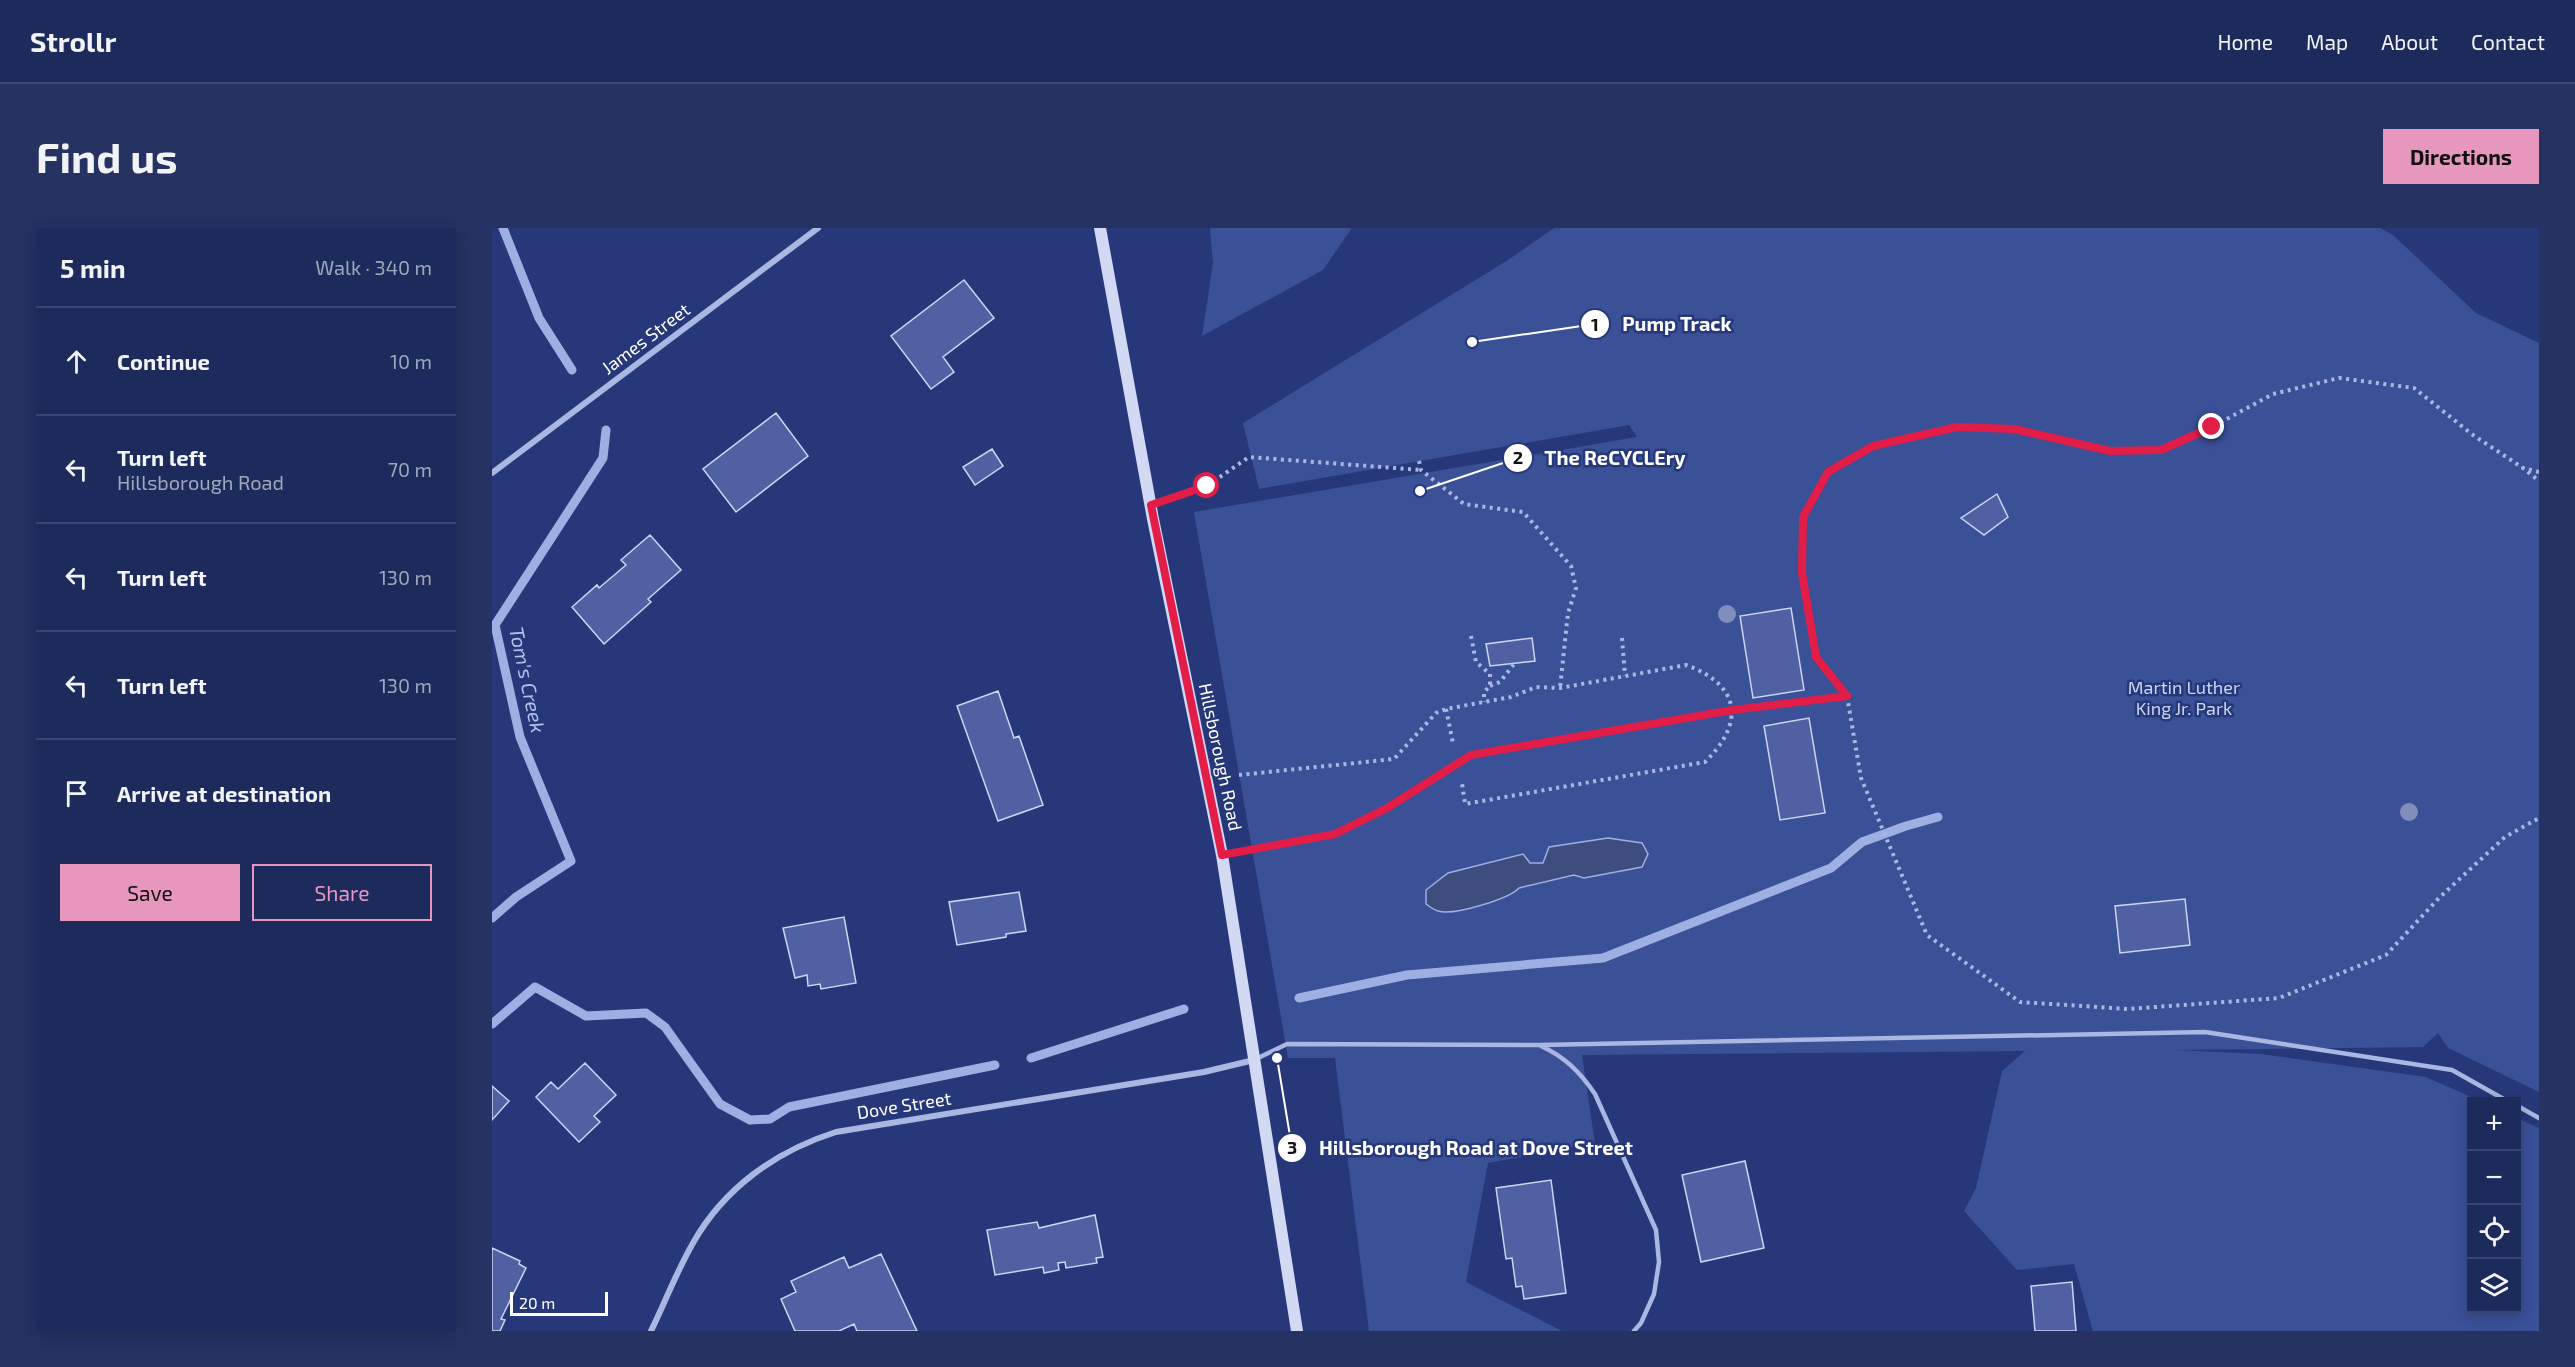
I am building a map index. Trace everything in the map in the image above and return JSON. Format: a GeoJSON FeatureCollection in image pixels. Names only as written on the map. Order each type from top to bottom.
{"type":"FeatureCollection","features":[{"type":"Feature","properties":{"kind":"main road","name":"Hillsborough Road"},"geometry":{"type":"LineString","coordinates":[[1100,228],[1151,505],[1222,855],[1256,1059],[1297,1331]]}},
{"type":"Feature","properties":{"kind":"street","name":"James Street"},"geometry":{"type":"LineString","coordinates":[[492,473],[818,228]]}},
{"type":"Feature","properties":{"kind":"street","name":"Dove Street"},"geometry":{"type":"LineString","coordinates":[[651,1331],[693,1243],[719,1204],[753,1173],[804,1143],[836,1132],[1204,1072],[1256,1059]]}},
{"type":"Feature","properties":{"kind":"lane"},"geometry":{"type":"LineString","coordinates":[[1222,855],[1335,834],[1387,808],[1471,755],[1696,717]]}},
{"type":"Feature","properties":{"kind":"lane"},"geometry":{"type":"LineString","coordinates":[[1256,1059],[1287,1044],[1540,1045],[2205,1032],[2452,1070],[2503,1097]]}},
{"type":"Feature","properties":{"kind":"lane"},"geometry":{"type":"LineString","coordinates":[[1540,1045],[1570,1063],[1595,1094],[1656,1230],[1659,1262],[1654,1294],[1641,1323],[1634,1331]]}},
{"type":"Feature","properties":{"kind":"lane"},"geometry":{"type":"LineString","coordinates":[[2521,1107],[2539,1118]]}},
{"type":"Feature","properties":{"kind":"path"},"geometry":{"type":"LineString","coordinates":[[2539,481],[2473,435],[2414,388],[2339,378],[2273,394],[2212,427],[2161,450],[2110,451],[2014,429],[1957,427],[1873,446],[1828,472],[1803,517],[1802,573],[1816,657],[1847,696],[1861,778],[1927,935],[2020,1002],[2128,1009],[2279,998],[2386,954],[2440,897],[2505,837],[2539,818]]}},
{"type":"Feature","properties":{"kind":"path"},"geometry":{"type":"LineString","coordinates":[[1151,505],[1207,486],[1249,457],[1420,470],[1464,504],[1523,512],[1571,566],[1576,588],[1568,613],[1560,688]]}},
{"type":"Feature","properties":{"kind":"path"},"geometry":{"type":"LineString","coordinates":[[1419,461],[1420,470]]}},
{"type":"Feature","properties":{"kind":"path"},"geometry":{"type":"LineString","coordinates":[[2523,468],[2539,472]]}},
{"type":"Feature","properties":{"kind":"path"},"geometry":{"type":"LineString","coordinates":[[1471,636],[1476,662],[1490,674],[1490,686]]}},
{"type":"Feature","properties":{"kind":"path"},"geometry":{"type":"LineString","coordinates":[[1622,638],[1625,676]]}},
{"type":"Feature","properties":{"kind":"path"},"geometry":{"type":"LineString","coordinates":[[1484,702],[1484,692],[1490,686],[1500,682],[1514,663]]}},
{"type":"Feature","properties":{"kind":"path"},"geometry":{"type":"LineString","coordinates":[[1696,717],[1847,696]]}},
{"type":"Feature","properties":{"kind":"green space"},"geometry":{"type":"Polygon","coordinates":[[[1210,228],[1352,228],[1323,270],[1202,336],[1213,263],[1210,228]]]}},
{"type":"Feature","properties":{"kind":"green space","name":"Martin Luther King Jr. Park"},"geometry":{"type":"Polygon","coordinates":[[[1554,228],[2380,228],[2393,235],[2476,313],[2539,343],[2539,1092],[2448,1048],[2438,1033],[2423,1047],[2176,1050],[2261,1054],[2426,1077],[2471,1097],[2467,1097],[2467,1313],[2521,1313],[2521,1120],[2539,1128],[2539,1331],[2093,1331],[2074,1264],[2017,1270],[1964,1211],[1976,1188],[2002,1071],[2025,1051],[1582,1055],[1595,1144],[1488,1163],[1466,1282],[1562,1331],[1369,1331],[1335,1058],[1288,1058],[1194,512],[1637,437],[1629,425],[1259,489],[1243,423],[1508,260],[1554,228]]]}},
{"type":"Feature","properties":{"kind":"shaded area"},"geometry":{"type":"Polygon","coordinates":[[[1608,838],[1642,843],[1648,854],[1642,867],[1584,878],[1574,875],[1519,888],[1504,897],[1468,909],[1445,912],[1426,904],[1426,890],[1448,873],[1523,854],[1530,863],[1543,863],[1549,847],[1608,838]]]}},
{"type":"Feature","properties":{"kind":"building"},"geometry":{"type":"Polygon","coordinates":[[[964,280],[994,318],[943,357],[954,372],[931,389],[891,336],[964,280]]]}},
{"type":"Feature","properties":{"kind":"building"},"geometry":{"type":"Polygon","coordinates":[[[776,413],[808,456],[736,512],[703,469],[776,413]]]}},
{"type":"Feature","properties":{"kind":"building"},"geometry":{"type":"Polygon","coordinates":[[[992,449],[1003,466],[975,485],[963,467],[992,449]]]}},
{"type":"Feature","properties":{"kind":"building"},"geometry":{"type":"Polygon","coordinates":[[[1997,494],[2008,517],[1984,535],[1961,518],[1997,494]]]}},
{"type":"Feature","properties":{"kind":"building"},"geometry":{"type":"Polygon","coordinates":[[[650,535],[681,570],[648,599],[651,602],[604,644],[572,607],[597,585],[599,588],[626,565],[621,560],[650,535]]]}},
{"type":"Feature","properties":{"kind":"building"},"geometry":{"type":"Polygon","coordinates":[[[1791,608],[1804,690],[1753,698],[1740,616],[1791,608]]]}},
{"type":"Feature","properties":{"kind":"building"},"geometry":{"type":"Polygon","coordinates":[[[1532,638],[1535,661],[1490,666],[1486,644],[1532,638]]]}},
{"type":"Feature","properties":{"kind":"building"},"geometry":{"type":"Polygon","coordinates":[[[998,691],[1014,738],[1019,736],[1043,805],[998,821],[957,706],[998,691]]]}},
{"type":"Feature","properties":{"kind":"building"},"geometry":{"type":"Polygon","coordinates":[[[1809,718],[1825,813],[1780,820],[1764,726],[1809,718]]]}},
{"type":"Feature","properties":{"kind":"building"},"geometry":{"type":"Polygon","coordinates":[[[1019,892],[1026,931],[1006,934],[1006,937],[957,945],[949,902],[1019,892]]]}},
{"type":"Feature","properties":{"kind":"building"},"geometry":{"type":"Polygon","coordinates":[[[2185,899],[2190,945],[2120,953],[2115,906],[2185,899]]]}},
{"type":"Feature","properties":{"kind":"building"},"geometry":{"type":"Polygon","coordinates":[[[844,917],[856,983],[821,989],[820,984],[808,986],[807,975],[795,978],[783,928],[844,917]]]}},
{"type":"Feature","properties":{"kind":"building"},"geometry":{"type":"Polygon","coordinates":[[[585,1063],[616,1095],[594,1116],[600,1122],[579,1142],[536,1097],[551,1082],[558,1089],[585,1063]]]}},
{"type":"Feature","properties":{"kind":"building"},"geometry":{"type":"Polygon","coordinates":[[[492,1086],[509,1101],[492,1120],[492,1086]]]}},
{"type":"Feature","properties":{"kind":"building"},"geometry":{"type":"Polygon","coordinates":[[[1745,1161],[1764,1248],[1701,1262],[1682,1175],[1745,1161]]]}},
{"type":"Feature","properties":{"kind":"building"},"geometry":{"type":"Polygon","coordinates":[[[1551,1180],[1566,1293],[1524,1299],[1522,1286],[1516,1287],[1512,1258],[1506,1259],[1496,1188],[1551,1180]]]}},
{"type":"Feature","properties":{"kind":"building"},"geometry":{"type":"Polygon","coordinates":[[[1095,1215],[1103,1257],[1096,1258],[1097,1263],[1066,1268],[1065,1262],[1058,1263],[1059,1270],[1044,1273],[1043,1267],[995,1275],[987,1230],[1037,1222],[1039,1228],[1095,1215]]]}},
{"type":"Feature","properties":{"kind":"building"},"geometry":{"type":"Polygon","coordinates":[[[492,1248],[520,1261],[519,1264],[526,1268],[501,1319],[505,1320],[500,1331],[492,1331],[492,1248]]]}},
{"type":"Feature","properties":{"kind":"building"},"geometry":{"type":"Polygon","coordinates":[[[881,1254],[917,1331],[857,1331],[854,1324],[839,1331],[795,1331],[781,1299],[796,1292],[791,1281],[844,1257],[849,1268],[881,1254]]]}},
{"type":"Feature","properties":{"kind":"building"},"geometry":{"type":"Polygon","coordinates":[[[2072,1282],[2076,1331],[2035,1331],[2031,1286],[2072,1282]]]}},
{"type":"Feature","properties":{"kind":"waterway","name":"Tom's Creek"},"geometry":{"type":"LineString","coordinates":[[503,228],[539,318],[572,370]]}},
{"type":"Feature","properties":{"kind":"waterway","name":"Tom's Creek"},"geometry":{"type":"LineString","coordinates":[[492,918],[516,897],[571,861],[520,737],[495,625],[603,458],[606,430]]}},
{"type":"Feature","properties":{"kind":"waterway"},"geometry":{"type":"LineString","coordinates":[[1299,998],[1407,975],[1603,958],[1831,868],[1862,842],[1938,817]]}},
{"type":"Feature","properties":{"kind":"waterway"},"geometry":{"type":"LineString","coordinates":[[492,1024],[535,987],[586,1016],[646,1013],[665,1027],[720,1104],[750,1120],[770,1119],[789,1107],[995,1065]]}},
{"type":"Feature","properties":{"kind":"waterway"},"geometry":{"type":"LineString","coordinates":[[1031,1058],[1184,1009]]}},
{"type":"Feature","properties":{"kind":"place","name":"Pump Track"},"geometry":{"type":"Point","coordinates":[1472,342]}},
{"type":"Feature","properties":{"kind":"place","name":"The ReCYCLEry"},"geometry":{"type":"Point","coordinates":[1420,491]}},
{"type":"Feature","properties":{"kind":"place","name":"Hillsborough Road at Dove Street"},"geometry":{"type":"Point","coordinates":[1277,1058]}},
{"type":"Feature","properties":{"kind":"route"},"geometry":{"type":"LineString","coordinates":[[1207,486],[1151,505],[1222,855],[1335,834],[1387,808],[1471,755],[1733,710],[1847,696],[1816,657],[1802,573],[1803,517],[1828,472],[1873,446],[1957,427],[2014,429],[2110,451],[2161,450],[2212,427]]}}]}
